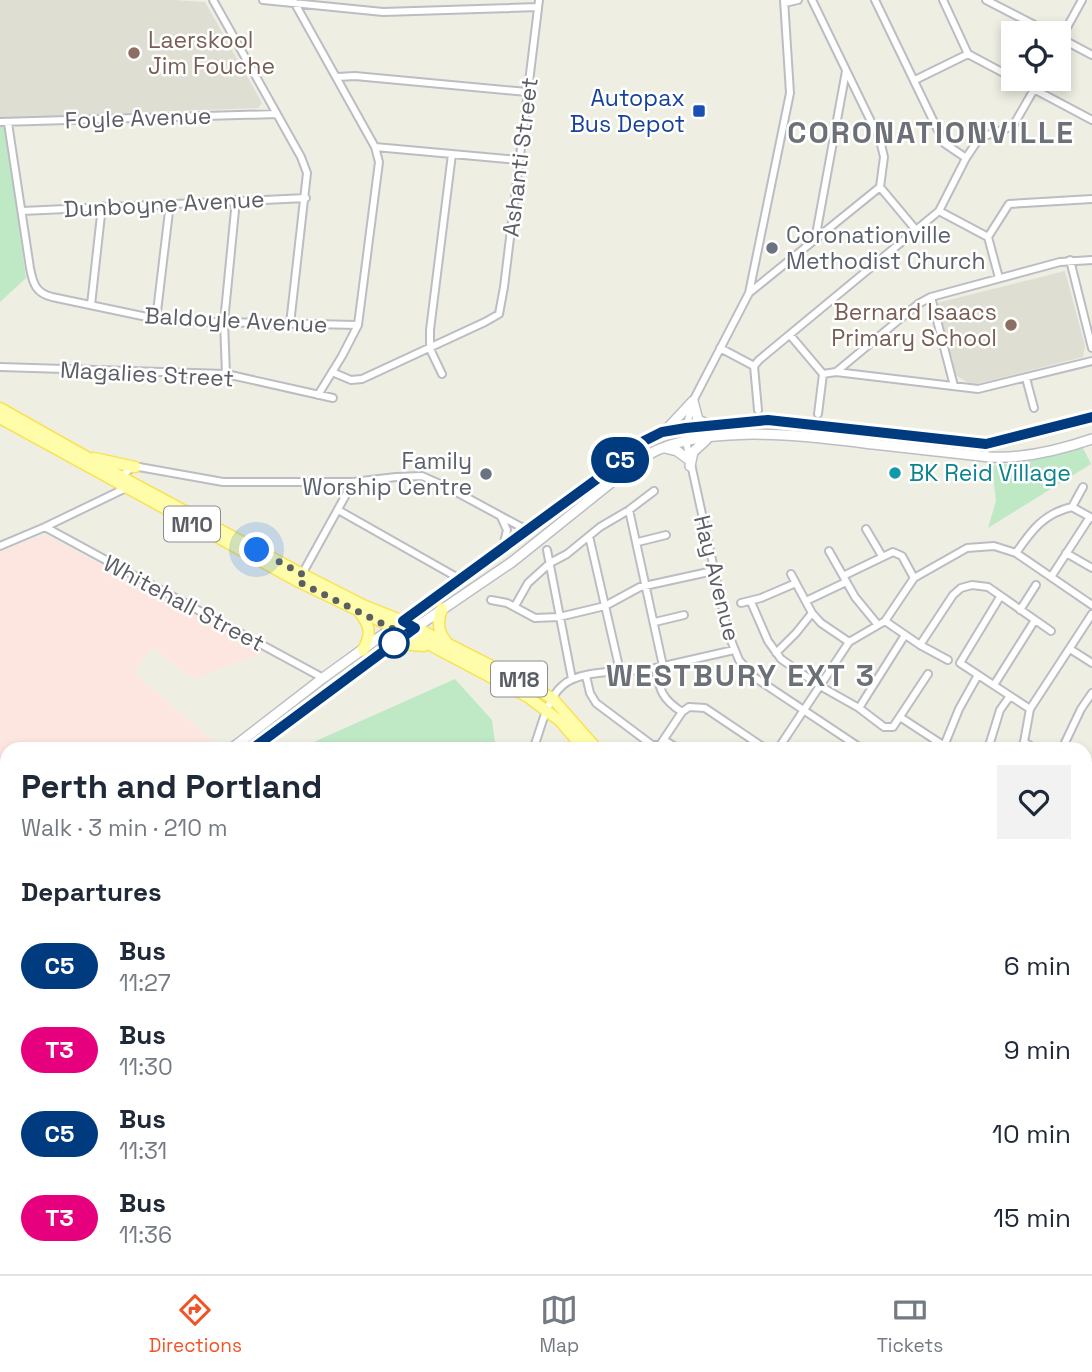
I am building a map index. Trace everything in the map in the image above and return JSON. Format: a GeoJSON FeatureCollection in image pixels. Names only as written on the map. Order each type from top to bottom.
{"type":"FeatureCollection","features":[{"type":"Feature","properties":{"kind":"main road"},"geometry":{"type":"LineString","coordinates":[[693,401],[698,420],[711,425]]}},
{"type":"Feature","properties":{"kind":"main road"},"geometry":{"type":"LineString","coordinates":[[240,742],[323,678],[604,474],[634,446],[662,432],[678,419],[693,401]]}},
{"type":"Feature","properties":{"kind":"main road","name":"M10"},"geometry":{"type":"LineString","coordinates":[[1,415],[87,457],[119,479]]}},
{"type":"Feature","properties":{"kind":"main road","name":"M10"},"geometry":{"type":"LineString","coordinates":[[1,415],[393,629]]}},
{"type":"Feature","properties":{"kind":"main road"},"geometry":{"type":"LineString","coordinates":[[662,432],[711,425],[776,421],[986,444],[1092,417]]}},
{"type":"Feature","properties":{"kind":"main road"},"geometry":{"type":"LineString","coordinates":[[261,742],[388,647],[512,562],[658,448],[707,438],[769,434],[1002,458],[1091,442]]}},
{"type":"Feature","properties":{"kind":"main road"},"geometry":{"type":"LineString","coordinates":[[658,448],[674,449],[689,463],[693,452],[707,438]]}},
{"type":"Feature","properties":{"kind":"main road"},"geometry":{"type":"LineString","coordinates":[[87,457],[135,467]]}},
{"type":"Feature","properties":{"kind":"main road","name":"M10"},"geometry":{"type":"LineString","coordinates":[[300,578],[403,621]]}},
{"type":"Feature","properties":{"kind":"main road"},"geometry":{"type":"LineString","coordinates":[[442,610],[439,618],[440,630],[449,645]]}},
{"type":"Feature","properties":{"kind":"main road"},"geometry":{"type":"LineString","coordinates":[[358,611],[370,630],[363,650]]}},
{"type":"Feature","properties":{"kind":"main road","name":"M18"},"geometry":{"type":"LineString","coordinates":[[403,621],[553,699],[591,742]]}},
{"type":"Feature","properties":{"kind":"main road","name":"M18"},"geometry":{"type":"LineString","coordinates":[[393,629],[507,685],[548,710],[578,742]]}},
{"type":"Feature","properties":{"kind":"main road"},"geometry":{"type":"LineString","coordinates":[[388,647],[403,644],[432,646]]}},
{"type":"Feature","properties":{"kind":"street"},"geometry":{"type":"LineString","coordinates":[[213,0],[307,173],[290,324]]}},
{"type":"Feature","properties":{"kind":"street"},"geometry":{"type":"LineString","coordinates":[[263,0],[383,12],[538,4]]}},
{"type":"Feature","properties":{"kind":"street"},"geometry":{"type":"LineString","coordinates":[[749,293],[790,93],[784,2],[798,0]]}},
{"type":"Feature","properties":{"kind":"street"},"geometry":{"type":"LineString","coordinates":[[812,0],[883,149],[880,187],[916,230]]}},
{"type":"Feature","properties":{"kind":"street"},"geometry":{"type":"LineString","coordinates":[[875,0],[944,143],[966,158]]}},
{"type":"Feature","properties":{"kind":"street"},"geometry":{"type":"LineString","coordinates":[[943,0],[968,54],[1001,72]]}},
{"type":"Feature","properties":{"kind":"street"},"geometry":{"type":"LineString","coordinates":[[986,0],[1027,21]]}},
{"type":"Feature","properties":{"kind":"street"},"geometry":{"type":"LineString","coordinates":[[1070,21],[1082,0]]}},
{"type":"Feature","properties":{"kind":"street"},"geometry":{"type":"LineString","coordinates":[[294,2],[375,147],[379,168],[358,325],[318,394]]}},
{"type":"Feature","properties":{"kind":"street","name":"Ashanti Street"},"geometry":{"type":"LineString","coordinates":[[430,349],[499,314],[538,4]]}},
{"type":"Feature","properties":{"kind":"street"},"geometry":{"type":"LineString","coordinates":[[1071,45],[1092,55]]}},
{"type":"Feature","properties":{"kind":"street"},"geometry":{"type":"LineString","coordinates":[[915,80],[968,54]]}},
{"type":"Feature","properties":{"kind":"street"},"geometry":{"type":"LineString","coordinates":[[815,240],[846,71]]}},
{"type":"Feature","properties":{"kind":"street"},"geometry":{"type":"LineString","coordinates":[[337,76],[527,92]]}},
{"type":"Feature","properties":{"kind":"street"},"geometry":{"type":"LineString","coordinates":[[758,410],[754,366],[759,360],[939,211],[966,158],[985,136],[1013,126],[1033,91]]}},
{"type":"Feature","properties":{"kind":"street"},"geometry":{"type":"LineString","coordinates":[[1036,91],[1092,120]]}},
{"type":"Feature","properties":{"kind":"street","name":"Foyle Avenue"},"geometry":{"type":"LineString","coordinates":[[4,122],[277,114]]}},
{"type":"Feature","properties":{"kind":"street"},"geometry":{"type":"LineString","coordinates":[[4,122],[22,211]]}},
{"type":"Feature","properties":{"kind":"street"},"geometry":{"type":"LineString","coordinates":[[375,147],[518,160]]}},
{"type":"Feature","properties":{"kind":"street"},"geometry":{"type":"LineString","coordinates":[[442,374],[430,349],[430,330],[452,154]]}},
{"type":"Feature","properties":{"kind":"street"},"geometry":{"type":"LineString","coordinates":[[749,293],[880,187]]}},
{"type":"Feature","properties":{"kind":"street","name":"Dunboyne Avenue"},"geometry":{"type":"LineString","coordinates":[[22,211],[306,198]]}},
{"type":"Feature","properties":{"kind":"street"},"geometry":{"type":"LineString","coordinates":[[999,278],[988,237],[1006,207],[1016,202],[1092,199]]}},
{"type":"Feature","properties":{"kind":"street"},"geometry":{"type":"LineString","coordinates":[[226,374],[224,322],[236,200]]}},
{"type":"Feature","properties":{"kind":"street"},"geometry":{"type":"LineString","coordinates":[[156,320],[170,203]]}},
{"type":"Feature","properties":{"kind":"street"},"geometry":{"type":"LineString","coordinates":[[91,306],[102,206]]}},
{"type":"Feature","properties":{"kind":"street","name":"Baldoyle Avenue"},"geometry":{"type":"LineString","coordinates":[[22,211],[35,288],[48,296],[156,320],[358,325]]}},
{"type":"Feature","properties":{"kind":"street"},"geometry":{"type":"LineString","coordinates":[[939,211],[988,237]]}},
{"type":"Feature","properties":{"kind":"street"},"geometry":{"type":"LineString","coordinates":[[1070,260],[1092,348]]}},
{"type":"Feature","properties":{"kind":"street"},"geometry":{"type":"LineString","coordinates":[[836,372],[930,297],[1070,260],[1092,260]]}},
{"type":"Feature","properties":{"kind":"street","name":"Hay Avenue"},"geometry":{"type":"LineString","coordinates":[[749,293],[693,401],[686,428],[689,463],[727,633],[744,667],[754,677],[852,742]]}},
{"type":"Feature","properties":{"kind":"street"},"geometry":{"type":"LineString","coordinates":[[930,297],[954,386]]}},
{"type":"Feature","properties":{"kind":"street"},"geometry":{"type":"LineString","coordinates":[[790,335],[824,374],[818,414]]}},
{"type":"Feature","properties":{"kind":"street"},"geometry":{"type":"LineString","coordinates":[[720,348],[754,366]]}},
{"type":"Feature","properties":{"kind":"street"},"geometry":{"type":"LineString","coordinates":[[332,372],[351,380],[362,379],[430,349]]}},
{"type":"Feature","properties":{"kind":"street"},"geometry":{"type":"LineString","coordinates":[[824,374],[836,372],[985,388],[1092,361]]}},
{"type":"Feature","properties":{"kind":"street","name":"Magalies Street"},"geometry":{"type":"LineString","coordinates":[[0,368],[226,374],[333,398]]}},
{"type":"Feature","properties":{"kind":"street"},"geometry":{"type":"LineString","coordinates":[[1026,378],[1034,408]]}},
{"type":"Feature","properties":{"kind":"street"},"geometry":{"type":"LineString","coordinates":[[119,479],[135,467],[223,482],[353,482],[416,476],[449,488],[521,527],[528,528]]}},
{"type":"Feature","properties":{"kind":"street"},"geometry":{"type":"LineString","coordinates":[[300,578],[353,482]]}},
{"type":"Feature","properties":{"kind":"street"},"geometry":{"type":"LineString","coordinates":[[0,547],[129,485]]}},
{"type":"Feature","properties":{"kind":"street"},"geometry":{"type":"LineString","coordinates":[[1016,554],[1037,524],[1054,513],[1072,507],[1083,487]]}},
{"type":"Feature","properties":{"kind":"street"},"geometry":{"type":"LineString","coordinates":[[515,606],[528,583],[550,563],[567,554],[654,491]]}},
{"type":"Feature","properties":{"kind":"street"},"geometry":{"type":"LineString","coordinates":[[1051,577],[1091,518],[1072,507]]}},
{"type":"Feature","properties":{"kind":"street"},"geometry":{"type":"LineString","coordinates":[[338,510],[460,579]]}},
{"type":"Feature","properties":{"kind":"street"},"geometry":{"type":"LineString","coordinates":[[629,510],[655,622],[663,697],[682,712]]}},
{"type":"Feature","properties":{"kind":"street"},"geometry":{"type":"LineString","coordinates":[[500,516],[507,530],[503,547]]}},
{"type":"Feature","properties":{"kind":"street","name":"Whitehall Street"},"geometry":{"type":"LineString","coordinates":[[45,527],[323,678]]}},
{"type":"Feature","properties":{"kind":"street"},"geometry":{"type":"LineString","coordinates":[[866,529],[882,556]]}},
{"type":"Feature","properties":{"kind":"street"},"geometry":{"type":"LineString","coordinates":[[638,542],[666,535]]}},
{"type":"Feature","properties":{"kind":"street"},"geometry":{"type":"LineString","coordinates":[[589,536],[620,671]]}},
{"type":"Feature","properties":{"kind":"street"},"geometry":{"type":"LineString","coordinates":[[783,742],[849,642],[881,623],[914,578],[967,548],[995,546],[1016,554],[1092,604]]}},
{"type":"Feature","properties":{"kind":"street"},"geometry":{"type":"LineString","coordinates":[[547,550],[572,679]]}},
{"type":"Feature","properties":{"kind":"street"},"geometry":{"type":"LineString","coordinates":[[829,551],[859,604],[881,623],[948,660]]}},
{"type":"Feature","properties":{"kind":"street"},"geometry":{"type":"LineString","coordinates":[[806,601],[893,552],[900,554],[914,578]]}},
{"type":"Feature","properties":{"kind":"street"},"geometry":{"type":"LineString","coordinates":[[1066,554],[1092,568]]}},
{"type":"Feature","properties":{"kind":"street"},"geometry":{"type":"LineString","coordinates":[[491,600],[515,606],[536,618],[559,617],[605,606],[631,590],[647,585],[713,571]]}},
{"type":"Feature","properties":{"kind":"street"},"geometry":{"type":"LineString","coordinates":[[792,574],[812,613],[821,623],[849,642]]}},
{"type":"Feature","properties":{"kind":"street"},"geometry":{"type":"LineString","coordinates":[[741,603],[751,602],[796,583]]}},
{"type":"Feature","properties":{"kind":"street"},"geometry":{"type":"LineString","coordinates":[[920,645],[953,595],[961,587],[978,584],[988,587],[1051,631]]}},
{"type":"Feature","properties":{"kind":"street"},"geometry":{"type":"LineString","coordinates":[[1020,610],[1036,585]]}},
{"type":"Feature","properties":{"kind":"street"},"geometry":{"type":"LineString","coordinates":[[1000,597],[960,660],[962,665],[1030,709]]}},
{"type":"Feature","properties":{"kind":"street"},"geometry":{"type":"LineString","coordinates":[[751,602],[776,653],[820,686],[887,728],[893,727],[928,674]]}},
{"type":"Feature","properties":{"kind":"street"},"geometry":{"type":"LineString","coordinates":[[776,653],[796,634],[812,613]]}},
{"type":"Feature","properties":{"kind":"street"},"geometry":{"type":"LineString","coordinates":[[1024,742],[1030,709],[1092,614]]}},
{"type":"Feature","properties":{"kind":"street"},"geometry":{"type":"LineString","coordinates":[[655,622],[684,615]]}},
{"type":"Feature","properties":{"kind":"street"},"geometry":{"type":"LineString","coordinates":[[994,685],[1035,620]]}},
{"type":"Feature","properties":{"kind":"street"},"geometry":{"type":"LineString","coordinates":[[859,708],[905,635]]}},
{"type":"Feature","properties":{"kind":"street"},"geometry":{"type":"LineString","coordinates":[[1070,649],[1092,663]]}},
{"type":"Feature","properties":{"kind":"street"},"geometry":{"type":"LineString","coordinates":[[536,742],[553,699],[560,687],[572,679],[659,667],[734,650]]}},
{"type":"Feature","properties":{"kind":"street"},"geometry":{"type":"LineString","coordinates":[[949,742],[962,701],[978,675]]}},
{"type":"Feature","properties":{"kind":"street"},"geometry":{"type":"LineString","coordinates":[[586,677],[596,703],[647,742]]}},
{"type":"Feature","properties":{"kind":"street"},"geometry":{"type":"LineString","coordinates":[[1065,742],[1092,693]]}},
{"type":"Feature","properties":{"kind":"street"},"geometry":{"type":"LineString","coordinates":[[990,742],[1000,710],[1010,696]]}},
{"type":"Feature","properties":{"kind":"street"},"geometry":{"type":"LineString","coordinates":[[667,742],[664,740],[682,712],[689,707],[705,708],[756,742]]}},
{"type":"Feature","properties":{"kind":"street"},"geometry":{"type":"LineString","coordinates":[[900,717],[938,742]]}},
{"type":"Feature","properties":{"kind":"shaded area","name":"Laerskool Jim Fouche"},"geometry":{"type":"Polygon","coordinates":[[[0,0],[205,2],[262,103],[258,108],[0,118],[0,0]]]}},
{"type":"Feature","properties":{"kind":"shaded area","name":"Bernard Isaacs Primary School"},"geometry":{"type":"Polygon","coordinates":[[[1065,271],[1085,346],[1083,357],[972,385],[954,374],[937,303],[1065,271]]]}},
{"type":"Feature","properties":{"kind":"shaded area"},"geometry":{"type":"Polygon","coordinates":[[[47,536],[266,652],[193,679],[152,647],[133,672],[214,742],[0,742],[0,552],[37,537],[47,536]]]}},
{"type":"Feature","properties":{"kind":"green space"},"geometry":{"type":"Polygon","coordinates":[[[0,126],[5,126],[26,278],[0,302],[0,126]]]}},
{"type":"Feature","properties":{"kind":"green space"},"geometry":{"type":"Polygon","coordinates":[[[1082,446],[1091,464],[988,528],[996,501],[992,465],[1011,464],[1082,446]]]}},
{"type":"Feature","properties":{"kind":"green space"},"geometry":{"type":"Polygon","coordinates":[[[455,679],[492,720],[495,742],[314,742],[455,679]]]}},
{"type":"Feature","properties":{"kind":"bus line","name":"C5"},"geometry":{"type":"LineString","coordinates":[[261,742],[415,628],[403,621],[597,479],[634,446],[662,432],[768,420],[986,444],[1092,417]]}},
{"type":"Feature","properties":{"kind":"place","name":"Laerskool Jim Fouche"},"geometry":{"type":"Point","coordinates":[134,53]}},
{"type":"Feature","properties":{"kind":"place","name":"Autopax Bus Depot"},"geometry":{"type":"Point","coordinates":[699,111]}},
{"type":"Feature","properties":{"kind":"place","name":"Coronationville Methodist Church"},"geometry":{"type":"Point","coordinates":[772,248]}},
{"type":"Feature","properties":{"kind":"place","name":"Bernard Isaacs Primary School"},"geometry":{"type":"Point","coordinates":[1011,325]}},
{"type":"Feature","properties":{"kind":"place","name":"BK Reid Village"},"geometry":{"type":"Point","coordinates":[895,473]}},
{"type":"Feature","properties":{"kind":"place","name":"Family Worship Centre"},"geometry":{"type":"Point","coordinates":[486,474]}},
{"type":"Feature","properties":{"kind":"district","name":"CORONATIONVILLE"},"geometry":{"type":"Point","coordinates":[931,132]}},
{"type":"Feature","properties":{"kind":"district","name":"WESTBURY EXT 3"},"geometry":{"type":"Point","coordinates":[741,675]}},
{"type":"Feature","properties":{"kind":"route"},"geometry":{"type":"LineString","coordinates":[[257,550],[302,574],[299,582],[405,635],[394,643]]}}]}
